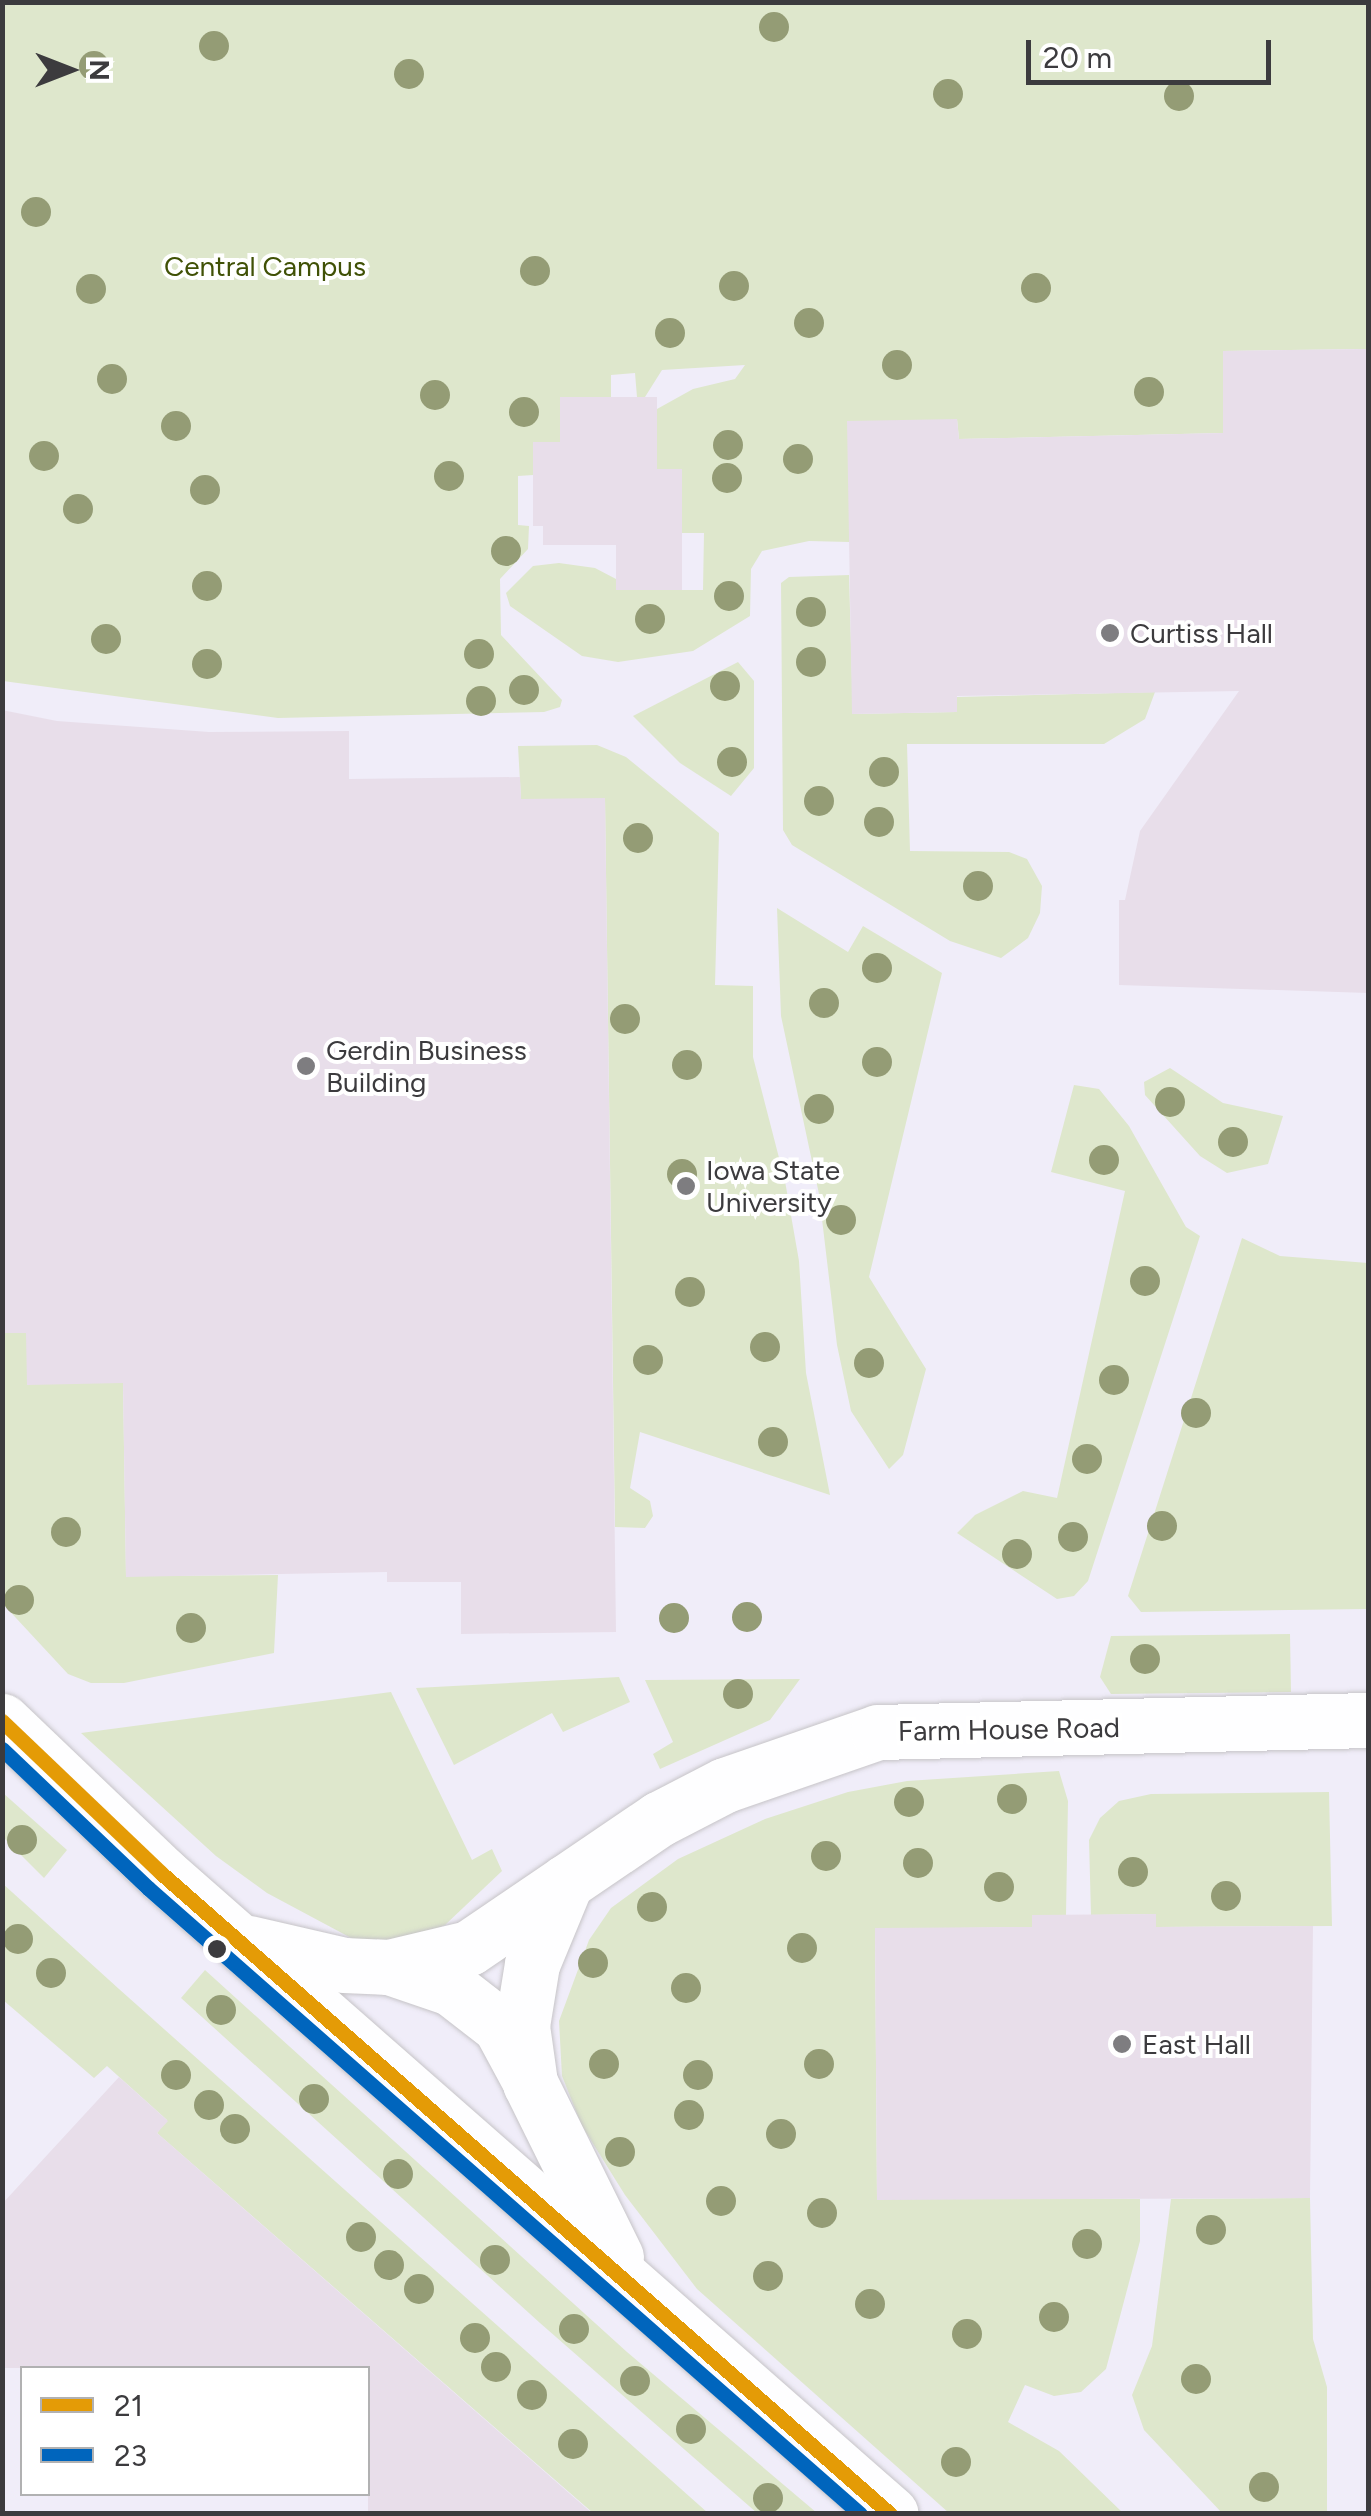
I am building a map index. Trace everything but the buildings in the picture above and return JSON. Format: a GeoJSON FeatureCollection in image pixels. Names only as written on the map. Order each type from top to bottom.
{"type":"FeatureCollection","features":[{"type":"Feature","properties":{"kind":"street","name":"Farm House Road"},"geometry":{"type":"LineString","coordinates":[[242,1942],[344,1965],[389,1967],[469,1948],[658,1819],[726,1785],[878,1732],[1368,1720]]}},
{"type":"Feature","properties":{"kind":"street"},"geometry":{"type":"LineString","coordinates":[[2,1721],[242,1942],[892,2514]]}},
{"type":"Feature","properties":{"kind":"street"},"geometry":{"type":"LineString","coordinates":[[530,2083],[522,2026],[532,1964],[566,1882]]}},
{"type":"Feature","properties":{"kind":"street"},"geometry":{"type":"LineString","coordinates":[[389,1967],[452,1988],[500,2026],[628,2282]]}},
{"type":"Feature","properties":{"kind":"shaded area","name":"Iowa State University"},"geometry":{"type":"Polygon","coordinates":[[[3,3],[1368,3],[1368,2513],[3,2514],[3,3]]]}},
{"type":"Feature","properties":{"kind":"green space","name":"Central Campus"},"geometry":{"type":"Polygon","coordinates":[[[2,3],[1368,3],[1368,349],[1223,351],[1224,433],[959,439],[957,419],[849,542],[809,541],[762,551],[751,569],[750,616],[693,651],[618,662],[582,656],[510,606],[506,593],[533,566],[559,563],[595,568],[616,579],[617,590],[703,590],[704,533],[682,533],[682,469],[656,469],[657,409],[693,389],[735,379],[745,365],[662,370],[645,397],[637,397],[635,373],[611,375],[611,397],[561,397],[560,442],[533,475],[518,476],[518,525],[529,526],[528,549],[500,579],[501,635],[562,700],[560,707],[544,712],[278,718],[3,681],[2,3]]]}},
{"type":"Feature","properties":{"kind":"green space"},"geometry":{"type":"Polygon","coordinates":[[[849,575],[853,714],[956,712],[957,697],[1155,692],[1145,719],[1104,744],[907,744],[910,851],[1009,852],[1027,859],[1042,886],[1040,913],[1028,938],[1001,958],[950,941],[792,845],[783,830],[781,583],[789,577],[849,575]]]}},
{"type":"Feature","properties":{"kind":"green space"},"geometry":{"type":"Polygon","coordinates":[[[738,662],[754,681],[754,768],[731,796],[680,763],[633,716],[738,662]]]}},
{"type":"Feature","properties":{"kind":"green space"},"geometry":{"type":"Polygon","coordinates":[[[597,745],[626,757],[719,833],[715,985],[753,986],[753,1057],[785,1181],[799,1261],[806,1373],[830,1495],[640,1432],[630,1488],[650,1501],[653,1516],[645,1528],[615,1527],[605,799],[521,799],[518,746],[597,745]]]}},
{"type":"Feature","properties":{"kind":"green space"},"geometry":{"type":"Polygon","coordinates":[[[777,908],[848,952],[863,926],[942,973],[869,1277],[926,1369],[903,1455],[889,1469],[851,1411],[837,1345],[819,1194],[781,1016],[777,908]]]}},
{"type":"Feature","properties":{"kind":"green space"},"geometry":{"type":"Polygon","coordinates":[[[1170,1068],[1223,1103],[1283,1116],[1268,1164],[1227,1173],[1200,1156],[1145,1095],[1144,1082],[1170,1068]]]}},
{"type":"Feature","properties":{"kind":"green space"},"geometry":{"type":"Polygon","coordinates":[[[1074,1085],[1099,1089],[1129,1126],[1186,1227],[1200,1236],[1088,1581],[1074,1596],[1057,1599],[957,1533],[975,1515],[1023,1491],[1057,1498],[1125,1191],[1051,1172],[1074,1085]]]}},
{"type":"Feature","properties":{"kind":"green space"},"geometry":{"type":"Polygon","coordinates":[[[1242,1238],[1280,1256],[1368,1263],[1368,1609],[1141,1612],[1128,1596],[1242,1238]]]}},
{"type":"Feature","properties":{"kind":"green space"},"geometry":{"type":"Polygon","coordinates":[[[3,1333],[26,1333],[123,1383],[126,1576],[278,1575],[274,1653],[124,1683],[91,1683],[68,1674],[3,1604],[3,1333]]]}},
{"type":"Feature","properties":{"kind":"green space"},"geometry":{"type":"Polygon","coordinates":[[[1290,1634],[1291,1692],[1111,1694],[1100,1677],[1111,1636],[1290,1634]]]}},
{"type":"Feature","properties":{"kind":"green space"},"geometry":{"type":"Polygon","coordinates":[[[619,1677],[630,1702],[563,1732],[552,1713],[454,1765],[416,1688],[619,1677]]]}},
{"type":"Feature","properties":{"kind":"green space"},"geometry":{"type":"Polygon","coordinates":[[[800,1679],[770,1720],[660,1769],[653,1754],[673,1742],[645,1680],[800,1679]]]}},
{"type":"Feature","properties":{"kind":"green space"},"geometry":{"type":"Polygon","coordinates":[[[391,1692],[472,1860],[492,1849],[502,1871],[445,1925],[409,1942],[353,1939],[267,1893],[216,1856],[81,1733],[391,1692]]]}},
{"type":"Feature","properties":{"kind":"green space"},"geometry":{"type":"Polygon","coordinates":[[[1059,1771],[1068,1801],[1066,1915],[1032,1927],[875,1929],[877,2199],[1140,2199],[1140,2241],[1106,2369],[1081,2392],[1054,2396],[1025,2385],[1008,2422],[1059,2451],[1123,2513],[949,2513],[697,2289],[625,2195],[582,2126],[562,2076],[559,2021],[589,1940],[611,1908],[678,1859],[765,1819],[848,1792],[907,1781],[1059,1771]]]}},
{"type":"Feature","properties":{"kind":"green space"},"geometry":{"type":"Polygon","coordinates":[[[1329,1792],[1332,1926],[1156,1927],[1156,1914],[1091,1915],[1089,1840],[1100,1818],[1119,1801],[1151,1794],[1329,1792]]]}},
{"type":"Feature","properties":{"kind":"green space"},"geometry":{"type":"Polygon","coordinates":[[[3,1793],[67,1850],[44,1878],[3,1837],[3,1793]]]}},
{"type":"Feature","properties":{"kind":"green space"},"geometry":{"type":"Polygon","coordinates":[[[2,1883],[708,2513],[593,2513],[157,2133],[167,2120],[107,2066],[94,2078],[3,2000],[2,1883]]]}},
{"type":"Feature","properties":{"kind":"green space"},"geometry":{"type":"Polygon","coordinates":[[[205,1970],[627,2352],[817,2513],[757,2513],[540,2323],[181,1998],[205,1970]]]}},
{"type":"Feature","properties":{"kind":"green space"},"geometry":{"type":"Polygon","coordinates":[[[1310,2198],[1313,2339],[1327,2387],[1327,2513],[1222,2513],[1144,2430],[1132,2395],[1152,2346],[1171,2199],[1310,2198]]]}},
{"type":"Feature","properties":{"kind":"transit line","name":"21"},"geometry":{"type":"LineString","coordinates":[[2,1721],[161,1873],[890,2514]]}},
{"type":"Feature","properties":{"kind":"transit line","name":"23"},"geometry":{"type":"LineString","coordinates":[[2,1749],[148,1888],[860,2514]]}},
{"type":"Feature","properties":{"kind":"place","name":"Curtiss Hall"},"geometry":{"type":"Point","coordinates":[1110,633]}},
{"type":"Feature","properties":{"kind":"place","name":"Gerdin Business Building"},"geometry":{"type":"Point","coordinates":[306,1066]}},
{"type":"Feature","properties":{"kind":"place","name":"Iowa State University"},"geometry":{"type":"Point","coordinates":[686,1186]}},
{"type":"Feature","properties":{"kind":"place","name":"East Hall"},"geometry":{"type":"Point","coordinates":[1122,2044]}}]}
